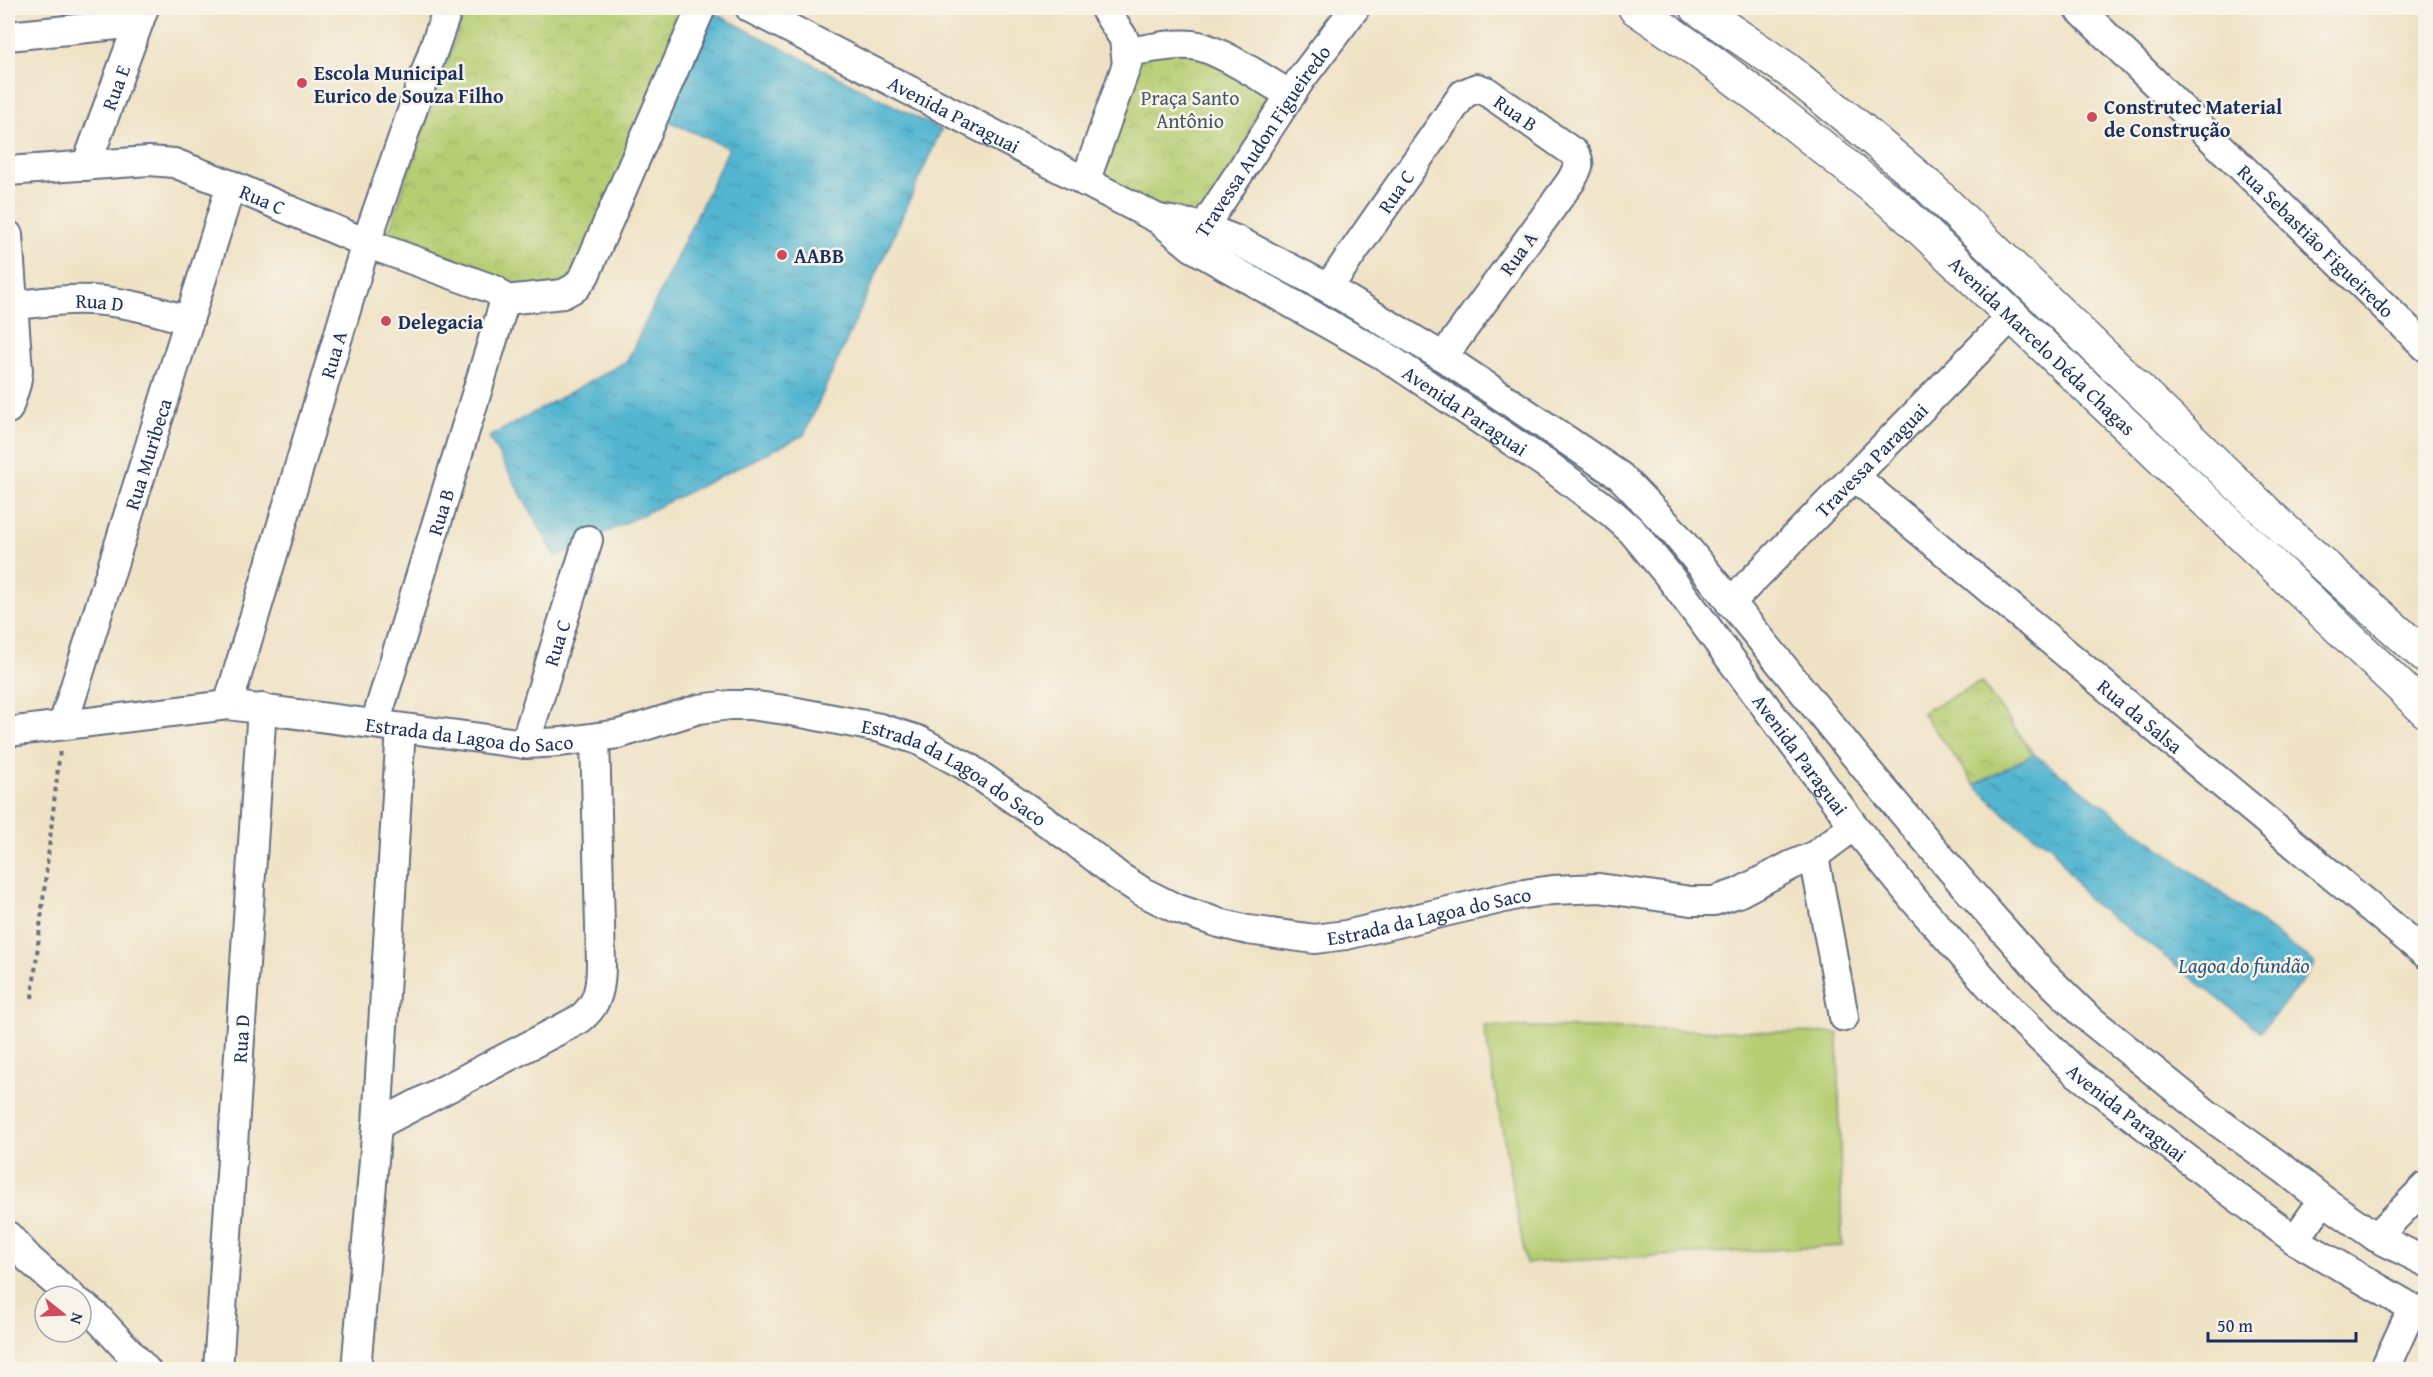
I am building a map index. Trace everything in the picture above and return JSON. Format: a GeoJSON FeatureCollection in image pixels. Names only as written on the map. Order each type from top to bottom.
{"type":"FeatureCollection","features":[{"type":"Feature","properties":{"kind":"main road","name":"Avenida Marcelo Déda Chagas"},"geometry":{"type":"LineString","coordinates":[[1635,8],[1766,102],[1900,209],[2426,711]]}},
{"type":"Feature","properties":{"kind":"main road","name":"Avenida Marcelo Déda Chagas"},"geometry":{"type":"LineString","coordinates":[[1696,8],[1788,70],[1928,186],[2289,534],[2426,657]]}},
{"type":"Feature","properties":{"kind":"main road"},"geometry":{"type":"LineString","coordinates":[[2072,375],[2096,349]]}},
{"type":"Feature","properties":{"kind":"main road"},"geometry":{"type":"LineString","coordinates":[[2102,404],[2127,379]]}},
{"type":"Feature","properties":{"kind":"street","name":"Rua A"},"geometry":{"type":"LineString","coordinates":[[228,705],[366,243],[448,8]]}},
{"type":"Feature","properties":{"kind":"street"},"geometry":{"type":"LineString","coordinates":[[505,300],[563,294],[576,286],[585,275],[702,8]]}},
{"type":"Feature","properties":{"kind":"street","name":"Avenida Paraguai"},"geometry":{"type":"LineString","coordinates":[[750,8],[1085,182],[1197,237],[1388,358],[1552,468],[1612,513],[1632,531],[1669,576],[1854,826],[1915,901],[2011,1010],[2077,1073],[2295,1240],[2419,1312]]}},
{"type":"Feature","properties":{"kind":"street"},"geometry":{"type":"LineString","coordinates":[[1085,182],[1126,70],[1128,52],[1124,39],[1104,8]]}},
{"type":"Feature","properties":{"kind":"street","name":"Travessa Audon Figueiredo"},"geometry":{"type":"LineString","coordinates":[[1197,237],[1290,95],[1355,8]]}},
{"type":"Feature","properties":{"kind":"street","name":"Rua Sebastião Figueiredo"},"geometry":{"type":"LineString","coordinates":[[2078,8],[2426,347]]}},
{"type":"Feature","properties":{"kind":"street"},"geometry":{"type":"LineString","coordinates":[[8,36],[140,15]]}},
{"type":"Feature","properties":{"kind":"street","name":"Rua E"},"geometry":{"type":"LineString","coordinates":[[86,166],[140,15]]}},
{"type":"Feature","properties":{"kind":"street"},"geometry":{"type":"LineString","coordinates":[[1128,52],[1170,46],[1198,46],[1241,66],[1290,95]]}},
{"type":"Feature","properties":{"kind":"street","name":"Rua B"},"geometry":{"type":"LineString","coordinates":[[1463,94],[1471,89],[1482,88],[1567,148]]}},
{"type":"Feature","properties":{"kind":"street","name":"Rua C"},"geometry":{"type":"LineString","coordinates":[[1328,288],[1463,94]]}},
{"type":"Feature","properties":{"kind":"street","name":"Rua A"},"geometry":{"type":"LineString","coordinates":[[1443,357],[1571,181],[1579,165],[1579,159],[1567,148]]}},
{"type":"Feature","properties":{"kind":"street","name":"Rua C"},"geometry":{"type":"LineString","coordinates":[[8,171],[149,161],[174,163],[366,243],[495,290],[505,300]]}},
{"type":"Feature","properties":{"kind":"street","name":"Rua Muribeca"},"geometry":{"type":"LineString","coordinates":[[63,725],[231,185]]}},
{"type":"Feature","properties":{"kind":"street"},"geometry":{"type":"LineString","coordinates":[[8,235],[10,306],[18,371],[8,409]]}},
{"type":"Feature","properties":{"kind":"street","name":"Avenida Paraguai"},"geometry":{"type":"LineString","coordinates":[[1197,237],[1274,258],[1328,288],[1443,357],[1620,476],[1673,531],[1866,769],[1964,885],[2041,972],[2087,1017],[2146,1066],[2323,1200],[2376,1237],[2426,1262]]}},
{"type":"Feature","properties":{"kind":"street","name":"Rua D"},"geometry":{"type":"LineString","coordinates":[[10,306],[70,300],[99,301],[144,308],[189,321]]}},
{"type":"Feature","properties":{"kind":"street","name":"Rua B"},"geometry":{"type":"LineString","coordinates":[[356,1370],[377,1125],[388,726],[505,300]]}},
{"type":"Feature","properties":{"kind":"street","name":"Travessa Paraguai"},"geometry":{"type":"LineString","coordinates":[[1730,603],[2011,317]]}},
{"type":"Feature","properties":{"kind":"street","name":"Rua da Salsa"},"geometry":{"type":"LineString","coordinates":[[1856,477],[2426,954]]}},
{"type":"Feature","properties":{"kind":"street","name":"Rua C"},"geometry":{"type":"LineString","coordinates":[[525,744],[588,540]]}},
{"type":"Feature","properties":{"kind":"street","name":"Estrada da Lagoa do Saco"},"geometry":{"type":"LineString","coordinates":[[8,732],[228,705],[525,744],[619,734],[699,709],[749,705],[786,710],[880,728],[918,740],[989,781],[1143,892],[1175,908],[1219,923],[1292,937],[1327,938],[1517,895],[1553,890],[1599,888],[1691,902],[1714,901],[1738,893],[1814,856],[1854,826]]}},
{"type":"Feature","properties":{"kind":"street","name":"Rua D"},"geometry":{"type":"LineString","coordinates":[[218,1370],[262,708]]}},
{"type":"Feature","properties":{"kind":"street"},"geometry":{"type":"LineString","coordinates":[[377,1125],[580,1019],[594,1005],[600,988],[601,971],[595,738]]}},
{"type":"Feature","properties":{"kind":"street"},"geometry":{"type":"LineString","coordinates":[[1814,856],[1844,1017]]}},
{"type":"Feature","properties":{"kind":"street"},"geometry":{"type":"LineString","coordinates":[[2376,1237],[2426,1186]]}},
{"type":"Feature","properties":{"kind":"street"},"geometry":{"type":"LineString","coordinates":[[2295,1240],[2323,1200]]}},
{"type":"Feature","properties":{"kind":"street"},"geometry":{"type":"LineString","coordinates":[[8,1236],[29,1259],[57,1284]]}},
{"type":"Feature","properties":{"kind":"street"},"geometry":{"type":"LineString","coordinates":[[2384,1370],[2419,1312]]}},
{"type":"Feature","properties":{"kind":"street"},"geometry":{"type":"LineString","coordinates":[[93,1314],[146,1370]]}},
{"type":"Feature","properties":{"kind":"path"},"geometry":{"type":"LineString","coordinates":[[32,998],[63,725]]}},
{"type":"Feature","properties":{"kind":"green space"},"geometry":{"type":"Polygon","coordinates":[[[466,8],[701,8],[569,291],[511,300],[381,253],[466,8]]]}},
{"type":"Feature","properties":{"kind":"green space","name":"Praça Santo Antônio"},"geometry":{"type":"Polygon","coordinates":[[[1213,34],[1286,95],[1199,223],[1090,182],[1138,41],[1213,34]]]}},
{"type":"Feature","properties":{"kind":"green space"},"geometry":{"type":"Polygon","coordinates":[[[1981,682],[2034,754],[1975,785],[1922,712],[1981,682]]]}},
{"type":"Feature","properties":{"kind":"green space"},"geometry":{"type":"Polygon","coordinates":[[[1484,1026],[1838,1033],[1842,1246],[1526,1263],[1484,1026]]]}},
{"type":"Feature","properties":{"kind":"water","name":"AABB"},"geometry":{"type":"Polygon","coordinates":[[[712,12],[941,130],[804,435],[556,557],[489,437],[627,361],[729,148],[661,118],[712,12]]]}},
{"type":"Feature","properties":{"kind":"water","name":"Lagoa do fundão"},"geometry":{"type":"Polygon","coordinates":[[[2034,754],[2316,964],[2261,1032],[2088,900],[2052,847],[2010,819],[1975,785],[2034,754]]]}},
{"type":"Feature","properties":{"kind":"place","name":"Escola Municipal Eurico de Souza Filho"},"geometry":{"type":"Point","coordinates":[302,83]}},
{"type":"Feature","properties":{"kind":"place","name":"Construtec Material de Construção"},"geometry":{"type":"Point","coordinates":[2092,117]}},
{"type":"Feature","properties":{"kind":"place","name":"AABB"},"geometry":{"type":"Point","coordinates":[782,255]}},
{"type":"Feature","properties":{"kind":"place","name":"Delegacia"},"geometry":{"type":"Point","coordinates":[386,321]}}]}
